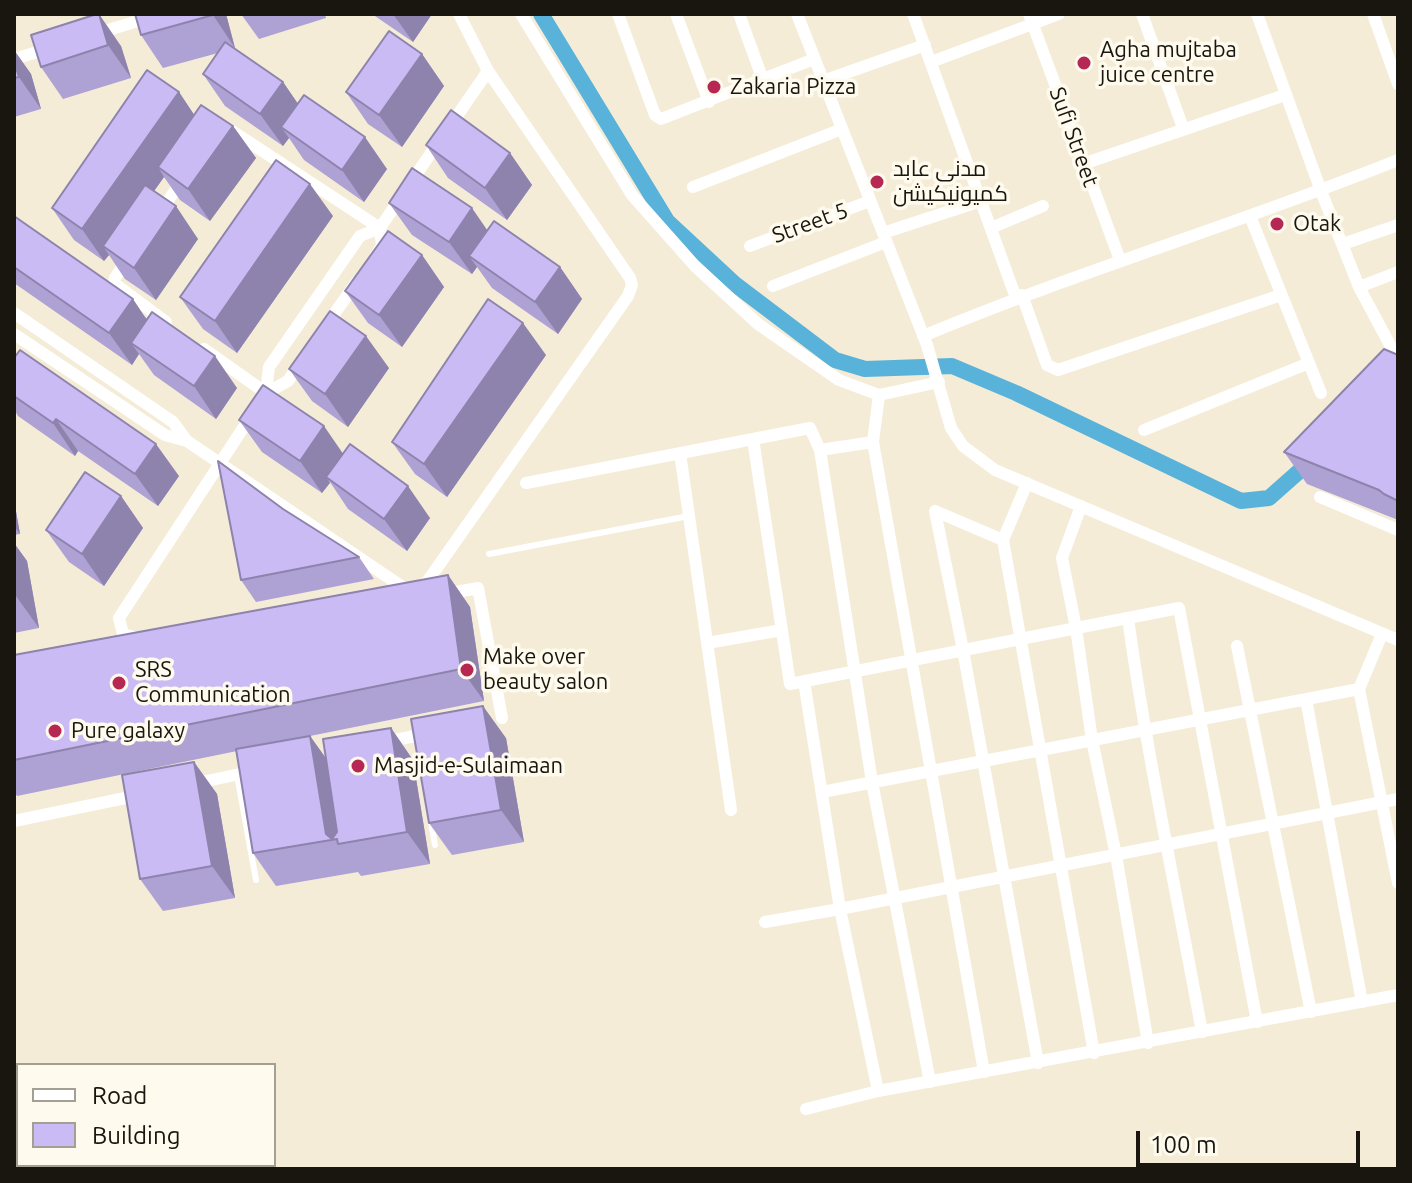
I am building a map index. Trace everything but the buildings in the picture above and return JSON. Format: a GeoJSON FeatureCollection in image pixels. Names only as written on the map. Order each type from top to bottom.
{"type":"FeatureCollection","features":[{"type":"Feature","properties":{"kind":"street"},"geometry":{"type":"LineString","coordinates":[[87,37],[161,14]]}},
{"type":"Feature","properties":{"kind":"street"},"geometry":{"type":"LineString","coordinates":[[389,591],[427,582],[628,296],[632,285],[488,71],[459,14]]}},
{"type":"Feature","properties":{"kind":"street"},"geometry":{"type":"LineString","coordinates":[[521,14],[632,195],[695,266],[758,324],[839,380],[879,395],[938,379]]}},
{"type":"Feature","properties":{"kind":"street"},"geometry":{"type":"LineString","coordinates":[[618,14],[658,117],[666,119],[814,59]]}},
{"type":"Feature","properties":{"kind":"street"},"geometry":{"type":"LineString","coordinates":[[676,14],[709,102]]}},
{"type":"Feature","properties":{"kind":"street"},"geometry":{"type":"LineString","coordinates":[[739,14],[763,80]]}},
{"type":"Feature","properties":{"kind":"street"},"geometry":{"type":"LineString","coordinates":[[797,14],[925,340],[951,428],[963,446],[995,470],[1398,640]]}},
{"type":"Feature","properties":{"kind":"street"},"geometry":{"type":"LineString","coordinates":[[913,14],[991,228],[1048,367],[1058,370],[1281,295]]}},
{"type":"Feature","properties":{"kind":"street"},"geometry":{"type":"LineString","coordinates":[[931,62],[1031,19],[1059,14]]}},
{"type":"Feature","properties":{"kind":"street"},"geometry":{"type":"LineString","coordinates":[[1142,14],[1183,128]]}},
{"type":"Feature","properties":{"kind":"street"},"geometry":{"type":"LineString","coordinates":[[1257,14],[1359,287],[1396,357]]}},
{"type":"Feature","properties":{"kind":"street"},"geometry":{"type":"LineString","coordinates":[[1373,14],[1398,84]]}},
{"type":"Feature","properties":{"kind":"street","name":"Sufi Street"},"geometry":{"type":"LineString","coordinates":[[1031,19],[1120,260]]}},
{"type":"Feature","properties":{"kind":"street"},"geometry":{"type":"LineString","coordinates":[[823,81],[925,45]]}},
{"type":"Feature","properties":{"kind":"street"},"geometry":{"type":"LineString","coordinates":[[14,59],[58,46]]}},
{"type":"Feature","properties":{"kind":"street"},"geometry":{"type":"LineString","coordinates":[[148,636],[133,639],[123,634],[119,618],[266,393],[269,367],[360,236],[380,228],[488,71]]}},
{"type":"Feature","properties":{"kind":"street"},"geometry":{"type":"LineString","coordinates":[[1083,164],[1285,95]]}},
{"type":"Feature","properties":{"kind":"street"},"geometry":{"type":"LineString","coordinates":[[217,129],[225,127],[380,228]]}},
{"type":"Feature","properties":{"kind":"street"},"geometry":{"type":"LineString","coordinates":[[693,187],[842,129]]}},
{"type":"Feature","properties":{"kind":"street"},"geometry":{"type":"LineString","coordinates":[[925,340],[1019,296],[1321,191],[1398,160]]}},
{"type":"Feature","properties":{"kind":"street"},"geometry":{"type":"LineString","coordinates":[[149,228],[192,166]]}},
{"type":"Feature","properties":{"kind":"street","name":"Street 5"},"geometry":{"type":"LineString","coordinates":[[750,246],[870,201]]}},
{"type":"Feature","properties":{"kind":"street"},"geometry":{"type":"LineString","coordinates":[[773,286],[981,201]]}},
{"type":"Feature","properties":{"kind":"street"},"geometry":{"type":"LineString","coordinates":[[991,228],[1043,206]]}},
{"type":"Feature","properties":{"kind":"street"},"geometry":{"type":"LineString","coordinates":[[1250,216],[1321,393]]}},
{"type":"Feature","properties":{"kind":"street"},"geometry":{"type":"LineString","coordinates":[[1343,244],[1398,225]]}},
{"type":"Feature","properties":{"kind":"street"},"geometry":{"type":"LineString","coordinates":[[266,393],[288,381],[382,246],[380,228]]}},
{"type":"Feature","properties":{"kind":"street"},"geometry":{"type":"LineString","coordinates":[[132,253],[114,283],[179,332]]}},
{"type":"Feature","properties":{"kind":"street"},"geometry":{"type":"LineString","coordinates":[[1359,287],[1398,272]]}},
{"type":"Feature","properties":{"kind":"street"},"geometry":{"type":"LineString","coordinates":[[315,301],[334,314]]}},
{"type":"Feature","properties":{"kind":"street"},"geometry":{"type":"LineString","coordinates":[[14,313],[173,422],[187,441]]}},
{"type":"Feature","properties":{"kind":"street"},"geometry":{"type":"LineString","coordinates":[[14,334],[165,435],[187,441],[220,462],[404,588]]}},
{"type":"Feature","properties":{"kind":"street"},"geometry":{"type":"LineString","coordinates":[[192,341],[266,393]]}},
{"type":"Feature","properties":{"kind":"street"},"geometry":{"type":"LineString","coordinates":[[1144,430],[1309,363]]}},
{"type":"Feature","properties":{"kind":"street"},"geometry":{"type":"LineString","coordinates":[[879,395],[873,442],[984,1072]]}},
{"type":"Feature","properties":{"kind":"street"},"geometry":{"type":"LineString","coordinates":[[526,483],[810,428],[820,450],[872,782],[930,1082]]}},
{"type":"Feature","properties":{"kind":"street"},"geometry":{"type":"LineString","coordinates":[[753,439],[790,684],[1179,608],[1257,1022]]}},
{"type":"Feature","properties":{"kind":"street"},"geometry":{"type":"LineString","coordinates":[[820,450],[873,442]]}},
{"type":"Feature","properties":{"kind":"street"},"geometry":{"type":"LineString","coordinates":[[680,453],[731,810]]}},
{"type":"Feature","properties":{"kind":"street"},"geometry":{"type":"LineString","coordinates":[[1027,483],[1003,540],[1094,1053]]}},
{"type":"Feature","properties":{"kind":"street"},"geometry":{"type":"LineString","coordinates":[[1320,497],[1398,530]]}},
{"type":"Feature","properties":{"kind":"street"},"geometry":{"type":"LineString","coordinates":[[1081,506],[1062,558],[1148,1043]]}},
{"type":"Feature","properties":{"kind":"street"},"geometry":{"type":"LineString","coordinates":[[1003,540],[935,511],[1038,1063]]}},
{"type":"Feature","properties":{"kind":"street"},"geometry":{"type":"LineString","coordinates":[[416,600],[478,588],[502,718]]}},
{"type":"Feature","properties":{"kind":"street"},"geometry":{"type":"LineString","coordinates":[[1128,618],[1144,730],[1202,1032]]}},
{"type":"Feature","properties":{"kind":"street"},"geometry":{"type":"LineString","coordinates":[[707,643],[782,630]]}},
{"type":"Feature","properties":{"kind":"street"},"geometry":{"type":"LineString","coordinates":[[1382,634],[1359,689],[1398,883]]}},
{"type":"Feature","properties":{"kind":"street"},"geometry":{"type":"LineString","coordinates":[[1237,646],[1311,1012]]}},
{"type":"Feature","properties":{"kind":"street"},"geometry":{"type":"LineString","coordinates":[[804,681],[840,909],[878,1091]]}},
{"type":"Feature","properties":{"kind":"street"},"geometry":{"type":"LineString","coordinates":[[822,792],[1359,689]]}},
{"type":"Feature","properties":{"kind":"street"},"geometry":{"type":"LineString","coordinates":[[1306,699],[1362,1002]]}},
{"type":"Feature","properties":{"kind":"street"},"geometry":{"type":"LineString","coordinates":[[377,744],[444,731]]}},
{"type":"Feature","properties":{"kind":"street"},"geometry":{"type":"LineString","coordinates":[[177,787],[265,768]]}},
{"type":"Feature","properties":{"kind":"street"},"geometry":{"type":"LineString","coordinates":[[14,821],[148,793]]}},
{"type":"Feature","properties":{"kind":"street"},"geometry":{"type":"LineString","coordinates":[[765,922],[1398,799]]}},
{"type":"Feature","properties":{"kind":"street"},"geometry":{"type":"LineString","coordinates":[[806,1109],[878,1091],[1398,995]]}},
{"type":"Feature","properties":{"kind":"lane"},"geometry":{"type":"LineString","coordinates":[[489,554],[689,516]]}},
{"type":"Feature","properties":{"kind":"lane"},"geometry":{"type":"LineString","coordinates":[[417,735],[419,751]]}},
{"type":"Feature","properties":{"kind":"lane"},"geometry":{"type":"LineString","coordinates":[[237,775],[256,880]]}},
{"type":"Feature","properties":{"kind":"lane"},"geometry":{"type":"LineString","coordinates":[[430,814],[435,845]]}},
{"type":"Feature","properties":{"kind":"waterway"},"geometry":{"type":"LineString","coordinates":[[541,14],[667,221],[736,285],[835,360],[865,369],[952,366],[1016,393],[1241,501],[1269,498],[1313,459]]}},
{"type":"Feature","properties":{"kind":"place","name":"Agha mujtaba juice centre"},"geometry":{"type":"Point","coordinates":[1084,63]}},
{"type":"Feature","properties":{"kind":"place","name":"Zakaria Pizza"},"geometry":{"type":"Point","coordinates":[714,87]}},
{"type":"Feature","properties":{"kind":"place","name":"مدنی عابد کمیونیکیشن"},"geometry":{"type":"Point","coordinates":[877,182]}},
{"type":"Feature","properties":{"kind":"place","name":"Otak"},"geometry":{"type":"Point","coordinates":[1277,224]}},
{"type":"Feature","properties":{"kind":"place","name":"Make over beauty salon"},"geometry":{"type":"Point","coordinates":[467,670]}},
{"type":"Feature","properties":{"kind":"place","name":"SRS Communication"},"geometry":{"type":"Point","coordinates":[119,683]}},
{"type":"Feature","properties":{"kind":"place","name":"Pure galaxy"},"geometry":{"type":"Point","coordinates":[55,731]}},
{"type":"Feature","properties":{"kind":"place","name":"Masjid-e-Sulaimaan"},"geometry":{"type":"Point","coordinates":[358,766]}}]}
